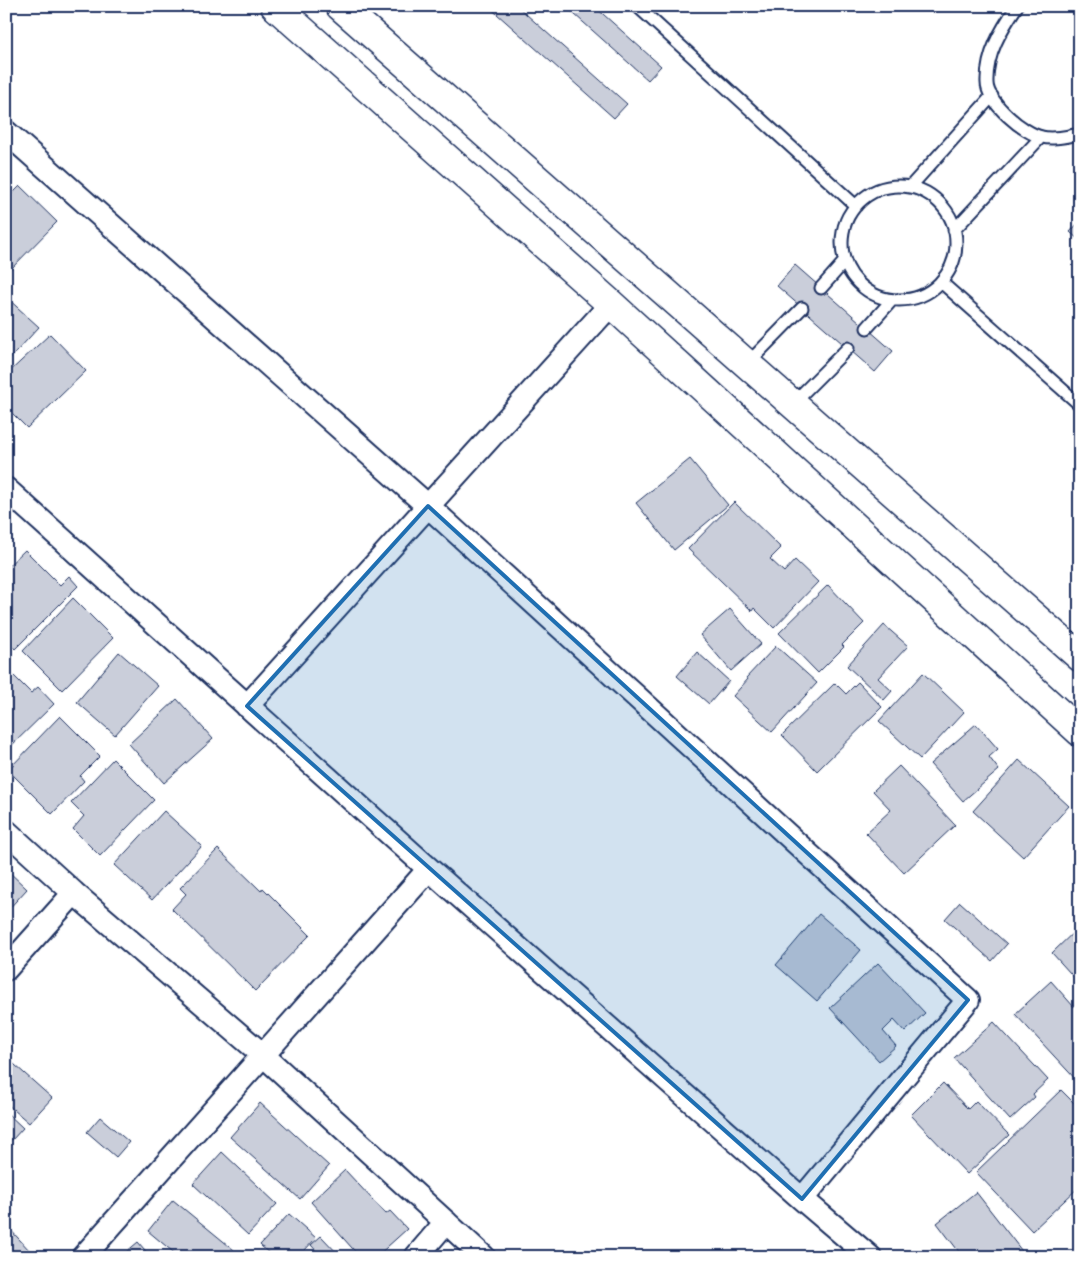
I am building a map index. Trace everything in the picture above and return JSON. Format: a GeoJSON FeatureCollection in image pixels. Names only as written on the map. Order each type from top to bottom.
{"type":"FeatureCollection","features":[{"type":"Feature","properties":{"kind":"street"},"geometry":{"type":"LineString","coordinates":[[275,6],[611,304],[1080,732]]}},
{"type":"Feature","properties":{"kind":"street"},"geometry":{"type":"LineString","coordinates":[[340,6],[1080,657]]}},
{"type":"Feature","properties":{"kind":"street"},"geometry":{"type":"LineString","coordinates":[[6,132],[428,506],[968,1000],[802,1199]]}},
{"type":"Feature","properties":{"kind":"street"},"geometry":{"type":"LineString","coordinates":[[247,706],[611,304]]}},
{"type":"Feature","properties":{"kind":"street"},"geometry":{"type":"LineString","coordinates":[[6,489],[429,869],[870,1257]]}},
{"type":"Feature","properties":{"kind":"street"},"geometry":{"type":"LineString","coordinates":[[6,831],[74,894],[263,1055],[484,1257]]}},
{"type":"Feature","properties":{"kind":"street"},"geometry":{"type":"LineString","coordinates":[[83,1257],[429,869]]}},
{"type":"Feature","properties":{"kind":"street"},"geometry":{"type":"LineString","coordinates":[[6,969],[74,894]]}},
{"type":"Feature","properties":{"kind":"street"},"geometry":{"type":"LineString","coordinates":[[416,1257],[446,1222]]}},
{"type":"Feature","properties":{"kind":"lane"},"geometry":{"type":"LineString","coordinates":[[636,6],[856,206]]}},
{"type":"Feature","properties":{"kind":"lane"},"geometry":{"type":"LineString","coordinates":[[1013,8],[994,44],[988,64],[986,86],[1009,118],[1025,129],[1041,137],[1060,138],[1080,134]]}},
{"type":"Feature","properties":{"kind":"lane"},"geometry":{"type":"LineString","coordinates":[[910,187],[992,96]]}},
{"type":"Feature","properties":{"kind":"lane"},"geometry":{"type":"LineString","coordinates":[[954,230],[1041,137]]}},
{"type":"Feature","properties":{"kind":"lane"},"geometry":{"type":"LineString","coordinates":[[893,186],[910,187],[925,192],[949,214],[956,246],[953,262],[941,282],[934,288],[920,297],[892,300],[873,294],[860,285],[849,272],[842,241],[845,225],[856,206],[864,198],[877,190],[893,186]]}},
{"type":"Feature","properties":{"kind":"lane"},"geometry":{"type":"LineString","coordinates":[[821,288],[845,261]]}},
{"type":"Feature","properties":{"kind":"lane"},"geometry":{"type":"LineString","coordinates":[[941,282],[1080,405]]}},
{"type":"Feature","properties":{"kind":"lane"},"geometry":{"type":"LineString","coordinates":[[867,328],[892,300]]}},
{"type":"Feature","properties":{"kind":"lane"},"geometry":{"type":"LineString","coordinates":[[747,364],[802,308]]}},
{"type":"Feature","properties":{"kind":"lane"},"geometry":{"type":"LineString","coordinates":[[792,404],[848,348]]}},
{"type":"Feature","properties":{"kind":"highlighted area"},"geometry":{"type":"Polygon","coordinates":[[[428,506],[968,1000],[802,1199],[247,706],[428,506]]]}},
{"type":"Feature","properties":{"kind":"building"},"geometry":{"type":"Polygon","coordinates":[[[488,6],[517,6],[627,104],[614,118],[488,6]]]}},
{"type":"Feature","properties":{"kind":"building"},"geometry":{"type":"Polygon","coordinates":[[[565,6],[594,6],[661,66],[648,80],[565,6]]]}},
{"type":"Feature","properties":{"kind":"building"},"geometry":{"type":"Polygon","coordinates":[[[20,186],[57,222],[6,274],[6,200],[20,186]]]}},
{"type":"Feature","properties":{"kind":"building"},"geometry":{"type":"Polygon","coordinates":[[[1080,221],[1080,241],[1070,232],[1080,221]]]}},
{"type":"Feature","properties":{"kind":"building"},"geometry":{"type":"Polygon","coordinates":[[[795,265],[893,351],[875,372],[777,286],[795,265]]]}},
{"type":"Feature","properties":{"kind":"building"},"geometry":{"type":"Polygon","coordinates":[[[6,297],[39,327],[6,363],[6,297]]]}},
{"type":"Feature","properties":{"kind":"building"},"geometry":{"type":"Polygon","coordinates":[[[50,334],[86,371],[27,428],[6,407],[6,375],[50,334]]]}},
{"type":"Feature","properties":{"kind":"building"},"geometry":{"type":"Polygon","coordinates":[[[690,459],[728,505],[674,550],[636,503],[690,459]]]}},
{"type":"Feature","properties":{"kind":"building"},"geometry":{"type":"Polygon","coordinates":[[[734,502],[781,548],[770,559],[784,572],[795,560],[818,582],[774,628],[754,608],[752,611],[688,549],[734,502]]]}},
{"type":"Feature","properties":{"kind":"building"},"geometry":{"type":"Polygon","coordinates":[[[25,550],[60,585],[69,576],[78,586],[15,649],[6,640],[6,568],[25,550]]]}},
{"type":"Feature","properties":{"kind":"building"},"geometry":{"type":"Polygon","coordinates":[[[828,585],[864,623],[842,645],[844,647],[818,673],[779,633],[828,585]]]}},
{"type":"Feature","properties":{"kind":"building"},"geometry":{"type":"Polygon","coordinates":[[[73,598],[113,638],[62,690],[23,651],[73,598]]]}},
{"type":"Feature","properties":{"kind":"building"},"geometry":{"type":"Polygon","coordinates":[[[730,609],[761,644],[731,671],[700,635],[730,609]]]}},
{"type":"Feature","properties":{"kind":"building"},"geometry":{"type":"Polygon","coordinates":[[[884,625],[908,646],[878,678],[892,691],[884,700],[847,666],[884,625]]]}},
{"type":"Feature","properties":{"kind":"building"},"geometry":{"type":"Polygon","coordinates":[[[776,646],[817,683],[772,732],[733,696],[748,679],[746,678],[776,646]]]}},
{"type":"Feature","properties":{"kind":"building"},"geometry":{"type":"Polygon","coordinates":[[[119,652],[158,686],[115,735],[77,702],[119,652]]]}},
{"type":"Feature","properties":{"kind":"building"},"geometry":{"type":"Polygon","coordinates":[[[697,652],[729,681],[709,704],[677,676],[697,652]]]}},
{"type":"Feature","properties":{"kind":"building"},"geometry":{"type":"Polygon","coordinates":[[[9,671],[31,693],[38,687],[54,704],[6,751],[6,674],[9,671]]]}},
{"type":"Feature","properties":{"kind":"building"},"geometry":{"type":"Polygon","coordinates":[[[923,673],[964,712],[920,759],[879,721],[923,673]]]}},
{"type":"Feature","properties":{"kind":"building"},"geometry":{"type":"Polygon","coordinates":[[[858,682],[882,707],[817,771],[782,735],[835,683],[846,694],[858,682]]]}},
{"type":"Feature","properties":{"kind":"building"},"geometry":{"type":"Polygon","coordinates":[[[177,699],[213,739],[164,783],[129,744],[177,699]]]}},
{"type":"Feature","properties":{"kind":"building"},"geometry":{"type":"Polygon","coordinates":[[[60,716],[100,756],[80,776],[84,781],[52,814],[8,770],[60,716]]]}},
{"type":"Feature","properties":{"kind":"building"},"geometry":{"type":"Polygon","coordinates":[[[976,724],[998,749],[989,757],[999,770],[963,801],[930,764],[976,724]]]}},
{"type":"Feature","properties":{"kind":"building"},"geometry":{"type":"Polygon","coordinates":[[[113,759],[154,800],[100,856],[73,829],[84,816],[71,803],[113,759]]]}},
{"type":"Feature","properties":{"kind":"building"},"geometry":{"type":"Polygon","coordinates":[[[1019,760],[1069,806],[1023,857],[973,811],[1019,760]]]}},
{"type":"Feature","properties":{"kind":"building"},"geometry":{"type":"Polygon","coordinates":[[[899,766],[955,825],[904,873],[866,833],[891,810],[873,791],[899,766]]]}},
{"type":"Feature","properties":{"kind":"building"},"geometry":{"type":"Polygon","coordinates":[[[164,811],[202,846],[152,900],[114,865],[164,811]]]}},
{"type":"Feature","properties":{"kind":"building"},"geometry":{"type":"Polygon","coordinates":[[[218,849],[261,891],[263,888],[310,935],[255,991],[172,909],[186,894],[180,888],[218,849]]]}},
{"type":"Feature","properties":{"kind":"building"},"geometry":{"type":"Polygon","coordinates":[[[6,869],[27,889],[6,912],[6,869]]]}},
{"type":"Feature","properties":{"kind":"building"},"geometry":{"type":"Polygon","coordinates":[[[960,902],[1007,944],[992,961],[945,919],[960,902]]]}},
{"type":"Feature","properties":{"kind":"building"},"geometry":{"type":"Polygon","coordinates":[[[819,914],[861,950],[817,1001],[776,965],[819,914]]]}},
{"type":"Feature","properties":{"kind":"building"},"geometry":{"type":"Polygon","coordinates":[[[1080,926],[1080,984],[1052,953],[1080,926]]]}},
{"type":"Feature","properties":{"kind":"building"},"geometry":{"type":"Polygon","coordinates":[[[878,963],[925,1013],[905,1032],[894,1020],[883,1031],[896,1046],[879,1061],[830,1008],[878,963]]]}},
{"type":"Feature","properties":{"kind":"building"},"geometry":{"type":"Polygon","coordinates":[[[1051,981],[1074,1007],[1078,1003],[1080,1006],[1080,1084],[1015,1014],[1051,981]]]}},
{"type":"Feature","properties":{"kind":"building"},"geometry":{"type":"Polygon","coordinates":[[[994,1022],[1048,1080],[1033,1094],[1035,1097],[1010,1120],[954,1058],[994,1022]]]}},
{"type":"Feature","properties":{"kind":"building"},"geometry":{"type":"Polygon","coordinates":[[[6,1057],[52,1098],[29,1123],[6,1103],[6,1057]]]}},
{"type":"Feature","properties":{"kind":"building"},"geometry":{"type":"Polygon","coordinates":[[[943,1083],[968,1109],[976,1101],[1009,1135],[967,1174],[911,1115],[943,1083]]]}},
{"type":"Feature","properties":{"kind":"building"},"geometry":{"type":"Polygon","coordinates":[[[1061,1090],[1080,1109],[1080,1186],[1032,1231],[976,1172],[1061,1090]]]}},
{"type":"Feature","properties":{"kind":"building"},"geometry":{"type":"Polygon","coordinates":[[[260,1103],[329,1166],[300,1199],[230,1137],[260,1103]]]}},
{"type":"Feature","properties":{"kind":"building"},"geometry":{"type":"Polygon","coordinates":[[[6,1112],[23,1128],[12,1140],[6,1135],[6,1112]]]}},
{"type":"Feature","properties":{"kind":"building"},"geometry":{"type":"Polygon","coordinates":[[[100,1117],[129,1142],[116,1157],[87,1132],[100,1117]]]}},
{"type":"Feature","properties":{"kind":"building"},"geometry":{"type":"Polygon","coordinates":[[[222,1152],[277,1204],[248,1235],[193,1184],[222,1152]]]}},
{"type":"Feature","properties":{"kind":"building"},"geometry":{"type":"Polygon","coordinates":[[[345,1170],[386,1214],[390,1211],[407,1229],[376,1257],[360,1257],[311,1202],[345,1170]]]}},
{"type":"Feature","properties":{"kind":"building"},"geometry":{"type":"Polygon","coordinates":[[[976,1192],[1025,1255],[1023,1257],[963,1257],[937,1223],[976,1192]]]}},
{"type":"Feature","properties":{"kind":"building"},"geometry":{"type":"Polygon","coordinates":[[[173,1200],[234,1250],[229,1257],[179,1257],[148,1231],[173,1200]]]}},
{"type":"Feature","properties":{"kind":"building"},"geometry":{"type":"Polygon","coordinates":[[[289,1214],[316,1238],[304,1251],[310,1257],[273,1257],[260,1245],[289,1214]]]}},
{"type":"Feature","properties":{"kind":"building"},"geometry":{"type":"Polygon","coordinates":[[[6,1225],[31,1252],[25,1257],[6,1257],[6,1225]]]}},
{"type":"Feature","properties":{"kind":"building"},"geometry":{"type":"Polygon","coordinates":[[[321,1236],[341,1257],[322,1257],[311,1245],[321,1236]]]}},
{"type":"Feature","properties":{"kind":"building"},"geometry":{"type":"Polygon","coordinates":[[[138,1242],[151,1257],[120,1257],[138,1242]]]}}]}
